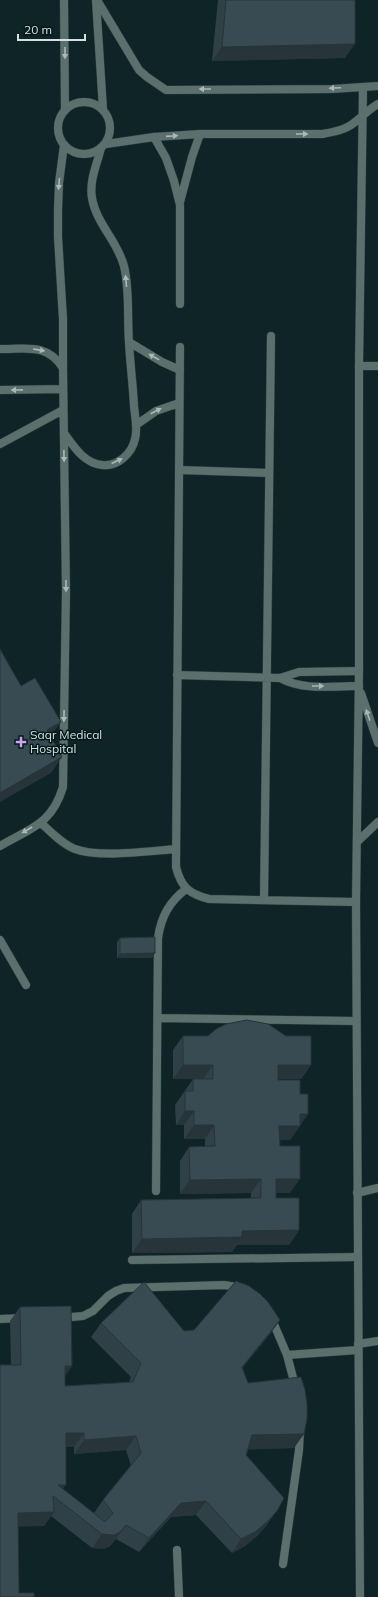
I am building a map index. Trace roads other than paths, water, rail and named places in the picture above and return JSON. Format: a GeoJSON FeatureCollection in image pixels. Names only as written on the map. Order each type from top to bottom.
{"type":"FeatureCollection","features":[{"type":"Feature","properties":{"kind":"street"},"geometry":{"type":"LineString","coordinates":[[64,0],[65,110]]}},
{"type":"Feature","properties":{"kind":"street"},"geometry":{"type":"LineString","coordinates":[[96,0],[103,109]]}},
{"type":"Feature","properties":{"kind":"street"},"geometry":{"type":"LineString","coordinates":[[96,0],[139,70],[166,90],[332,89],[378,86]]}},
{"type":"Feature","properties":{"kind":"street"},"geometry":{"type":"LineString","coordinates":[[360,1597],[356,902],[359,686],[359,366],[363,87]]}},
{"type":"Feature","properties":{"kind":"street"},"geometry":{"type":"LineString","coordinates":[[64,433],[76,450],[89,462],[103,466],[118,462],[129,453],[135,439],[136,425],[129,342],[127,282],[124,266],[116,246],[93,208],[91,196],[92,179],[103,146],[110,132],[110,120],[103,109],[96,104],[88,102],[79,102],[65,110],[59,118],[58,128],[59,137],[64,146],[71,151],[80,154],[90,154],[103,146],[154,137],[200,134],[322,134],[339,130],[354,123],[362,114],[378,104]]}},
{"type":"Feature","properties":{"kind":"street"},"geometry":{"type":"LineString","coordinates":[[180,304],[180,205],[200,134]]}},
{"type":"Feature","properties":{"kind":"street"},"geometry":{"type":"LineString","coordinates":[[154,137],[166,158],[180,205]]}},
{"type":"Feature","properties":{"kind":"street"},"geometry":{"type":"LineString","coordinates":[[0,846],[41,823],[51,813],[59,801],[63,787],[66,590],[63,319],[58,238],[58,210],[59,183],[64,146]]}},
{"type":"Feature","properties":{"kind":"street"},"geometry":{"type":"LineString","coordinates":[[264,900],[271,336]]}},
{"type":"Feature","properties":{"kind":"street"},"geometry":{"type":"LineString","coordinates":[[129,342],[162,362],[180,370]]}},
{"type":"Feature","properties":{"kind":"street"},"geometry":{"type":"LineString","coordinates":[[180,347],[176,849],[176,867],[179,879],[186,889],[196,896],[209,899],[356,902]]}},
{"type":"Feature","properties":{"kind":"street"},"geometry":{"type":"LineString","coordinates":[[0,349],[38,349],[45,351],[58,360],[63,368]]}},
{"type":"Feature","properties":{"kind":"street"},"geometry":{"type":"LineString","coordinates":[[359,366],[378,366]]}},
{"type":"Feature","properties":{"kind":"street"},"geometry":{"type":"LineString","coordinates":[[0,390],[63,389]]}},
{"type":"Feature","properties":{"kind":"street"},"geometry":{"type":"LineString","coordinates":[[136,425],[156,411],[179,403]]}},
{"type":"Feature","properties":{"kind":"street"},"geometry":{"type":"LineString","coordinates":[[0,444],[63,410]]}},
{"type":"Feature","properties":{"kind":"street"},"geometry":{"type":"LineString","coordinates":[[179,470],[269,473]]}},
{"type":"Feature","properties":{"kind":"street"},"geometry":{"type":"LineString","coordinates":[[178,675],[280,678],[299,672],[359,671]]}},
{"type":"Feature","properties":{"kind":"street"},"geometry":{"type":"LineString","coordinates":[[280,678],[299,686],[359,686]]}},
{"type":"Feature","properties":{"kind":"street"},"geometry":{"type":"LineString","coordinates":[[359,686],[378,743]]}},
{"type":"Feature","properties":{"kind":"street"},"geometry":{"type":"LineString","coordinates":[[357,842],[378,822]]}},
{"type":"Feature","properties":{"kind":"street"},"geometry":{"type":"LineString","coordinates":[[41,823],[73,849],[86,853],[100,854],[176,849]]}},
{"type":"Feature","properties":{"kind":"street"},"geometry":{"type":"LineString","coordinates":[[156,1191],[158,938],[160,927],[169,905],[186,889]]}},
{"type":"Feature","properties":{"kind":"street"},"geometry":{"type":"LineString","coordinates":[[0,940],[26,985]]}},
{"type":"Feature","properties":{"kind":"street"},"geometry":{"type":"LineString","coordinates":[[158,1018],[356,1021]]}},
{"type":"Feature","properties":{"kind":"street"},"geometry":{"type":"LineString","coordinates":[[357,1193],[378,1188]]}},
{"type":"Feature","properties":{"kind":"street"},"geometry":{"type":"LineString","coordinates":[[132,1260],[358,1257]]}},
{"type":"Feature","properties":{"kind":"street"},"geometry":{"type":"LineString","coordinates":[[50,1318],[72,1318],[83,1316],[93,1310],[108,1296],[124,1288],[224,1285],[243,1288],[252,1292]]}},
{"type":"Feature","properties":{"kind":"street"},"geometry":{"type":"LineString","coordinates":[[268,1312],[287,1355],[297,1394]]}},
{"type":"Feature","properties":{"kind":"street"},"geometry":{"type":"LineString","coordinates":[[0,1319],[35,1318]]}},
{"type":"Feature","properties":{"kind":"street"},"geometry":{"type":"LineString","coordinates":[[287,1355],[358,1347],[378,1341]]}},
{"type":"Feature","properties":{"kind":"street"},"geometry":{"type":"LineString","coordinates":[[283,1564],[299,1450],[300,1420]]}},
{"type":"Feature","properties":{"kind":"street"},"geometry":{"type":"LineString","coordinates":[[177,1550],[179,1597]]}},
{"type":"Feature","properties":{"kind":"place","name":"Saqr Medical Hospital"},"geometry":{"type":"Point","coordinates":[21,742]}}]}
